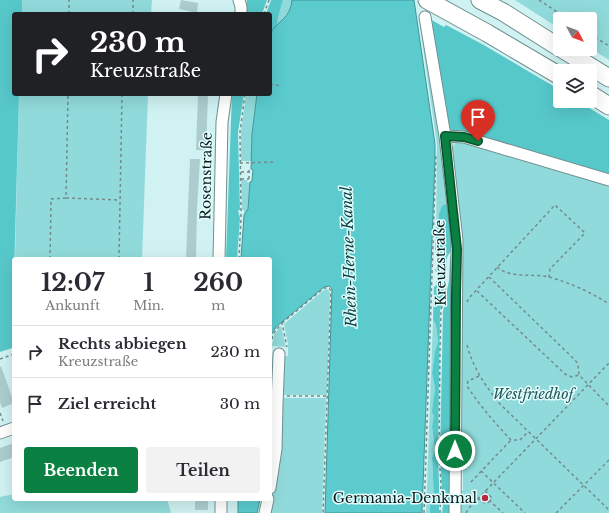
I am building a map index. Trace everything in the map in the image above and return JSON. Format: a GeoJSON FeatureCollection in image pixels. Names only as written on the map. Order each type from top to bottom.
{"type":"FeatureCollection","features":[{"type":"Feature","properties":{"kind":"highway"},"geometry":{"type":"LineString","coordinates":[[480,0],[503,12],[553,43]]}},
{"type":"Feature","properties":{"kind":"highway"},"geometry":{"type":"LineString","coordinates":[[433,3],[553,72]]}},
{"type":"Feature","properties":{"kind":"highway"},"geometry":{"type":"LineString","coordinates":[[574,56],[609,78]]}},
{"type":"Feature","properties":{"kind":"highway"},"geometry":{"type":"LineString","coordinates":[[597,98],[609,106]]}},
{"type":"Feature","properties":{"kind":"street"},"geometry":{"type":"LineString","coordinates":[[239,0],[241,12]]}},
{"type":"Feature","properties":{"kind":"street","name":"Kreuzstraße"},"geometry":{"type":"LineString","coordinates":[[425,17],[445,136],[457,249],[455,513]]}},
{"type":"Feature","properties":{"kind":"street","name":"Rosenstraße"},"geometry":{"type":"LineString","coordinates":[[219,257],[222,122],[226,96]]}},
{"type":"Feature","properties":{"kind":"street"},"geometry":{"type":"LineString","coordinates":[[445,136],[464,137],[609,180]]}},
{"type":"Feature","properties":{"kind":"street"},"geometry":{"type":"LineString","coordinates":[[272,475],[276,449],[274,401],[279,354]]}},
{"type":"Feature","properties":{"kind":"street"},"geometry":{"type":"LineString","coordinates":[[0,433],[12,429]]}},
{"type":"Feature","properties":{"kind":"street"},"geometry":{"type":"LineString","coordinates":[[221,513],[222,501]]}},
{"type":"Feature","properties":{"kind":"street"},"geometry":{"type":"LineString","coordinates":[[265,513],[268,501]]}},
{"type":"Feature","properties":{"kind":"path"},"geometry":{"type":"LineString","coordinates":[[69,0],[69,12]]}},
{"type":"Feature","properties":{"kind":"path"},"geometry":{"type":"LineString","coordinates":[[132,12],[133,0]]}},
{"type":"Feature","properties":{"kind":"path"},"geometry":{"type":"LineString","coordinates":[[265,12],[269,0]]}},
{"type":"Feature","properties":{"kind":"path"},"geometry":{"type":"LineString","coordinates":[[539,0],[557,12]]}},
{"type":"Feature","properties":{"kind":"path"},"geometry":{"type":"LineString","coordinates":[[597,38],[609,46]]}},
{"type":"Feature","properties":{"kind":"path"},"geometry":{"type":"LineString","coordinates":[[272,84],[282,86]]}},
{"type":"Feature","properties":{"kind":"path"},"geometry":{"type":"LineString","coordinates":[[66,198],[68,96]]}},
{"type":"Feature","properties":{"kind":"path"},"geometry":{"type":"LineString","coordinates":[[119,257],[122,96]]}},
{"type":"Feature","properties":{"kind":"path"},"geometry":{"type":"LineString","coordinates":[[239,257],[241,217],[240,132],[245,96]]}},
{"type":"Feature","properties":{"kind":"path"},"geometry":{"type":"LineString","coordinates":[[424,513],[436,151]]}},
{"type":"Feature","properties":{"kind":"path"},"geometry":{"type":"LineString","coordinates":[[240,162],[275,162]]}},
{"type":"Feature","properties":{"kind":"path"},"geometry":{"type":"LineString","coordinates":[[240,172],[249,171],[249,180],[240,179]]}},
{"type":"Feature","properties":{"kind":"path"},"geometry":{"type":"LineString","coordinates":[[50,257],[51,199],[66,198],[120,200]]}},
{"type":"Feature","properties":{"kind":"path"},"geometry":{"type":"LineString","coordinates":[[465,306],[469,298],[476,290],[555,205],[585,233],[550,269],[549,277]]}},
{"type":"Feature","properties":{"kind":"path"},"geometry":{"type":"LineString","coordinates":[[497,267],[502,272],[510,274],[549,277],[587,291],[609,304]]}},
{"type":"Feature","properties":{"kind":"path"},"geometry":{"type":"LineString","coordinates":[[489,277],[575,360],[578,364],[579,375],[587,385],[609,406]]}},
{"type":"Feature","properties":{"kind":"path"},"geometry":{"type":"LineString","coordinates":[[272,340],[273,334],[282,323],[324,288],[331,290],[324,513]]}},
{"type":"Feature","properties":{"kind":"path"},"geometry":{"type":"LineString","coordinates":[[476,290],[565,374],[572,377],[579,375]]}},
{"type":"Feature","properties":{"kind":"path"},"geometry":{"type":"LineString","coordinates":[[440,513],[440,349],[441,311],[444,296]]}},
{"type":"Feature","properties":{"kind":"path"},"geometry":{"type":"LineString","coordinates":[[282,323],[287,344]]}},
{"type":"Feature","properties":{"kind":"path"},"geometry":{"type":"LineString","coordinates":[[466,341],[470,357],[485,386],[528,432],[609,510]]}},
{"type":"Feature","properties":{"kind":"path"},"geometry":{"type":"LineString","coordinates":[[0,359],[12,355]]}},
{"type":"Feature","properties":{"kind":"path"},"geometry":{"type":"LineString","coordinates":[[466,513],[478,498],[609,363]]}},
{"type":"Feature","properties":{"kind":"path"},"geometry":{"type":"LineString","coordinates":[[479,375],[468,381],[467,386],[478,402],[511,440]]}},
{"type":"Feature","properties":{"kind":"path"},"geometry":{"type":"LineString","coordinates":[[274,401],[328,396]]}},
{"type":"Feature","properties":{"kind":"path"},"geometry":{"type":"LineString","coordinates":[[471,482],[511,440],[520,440],[528,432]]}},
{"type":"Feature","properties":{"kind":"path"},"geometry":{"type":"LineString","coordinates":[[556,513],[609,460]]}},
{"type":"Feature","properties":{"kind":"path"},"geometry":{"type":"LineString","coordinates":[[481,471],[525,513]]}},
{"type":"Feature","properties":{"kind":"path"},"geometry":{"type":"LineString","coordinates":[[485,491],[492,498],[490,501]]}},
{"type":"Feature","properties":{"kind":"path"},"geometry":{"type":"LineString","coordinates":[[478,498],[486,504],[490,501]]}},
{"type":"Feature","properties":{"kind":"path"},"geometry":{"type":"LineString","coordinates":[[490,501],[503,513]]}},
{"type":"Feature","properties":{"kind":"green space"},"geometry":{"type":"Polygon","coordinates":[[[22,0],[152,0],[151,12],[22,12],[22,0]]]}},
{"type":"Feature","properties":{"kind":"green space"},"geometry":{"type":"Polygon","coordinates":[[[283,0],[292,0],[290,10],[277,26],[278,18],[283,0]]]}},
{"type":"Feature","properties":{"kind":"green space"},"geometry":{"type":"Polygon","coordinates":[[[515,0],[609,0],[609,60],[597,52],[597,12],[553,12],[553,24],[515,0]]]}},
{"type":"Feature","properties":{"kind":"green space"},"geometry":{"type":"Polygon","coordinates":[[[423,18],[441,128],[455,245],[439,214],[436,236],[437,144],[419,19],[423,18]]]}},
{"type":"Feature","properties":{"kind":"green space"},"geometry":{"type":"Polygon","coordinates":[[[19,96],[148,96],[142,257],[15,257],[19,96]]]}},
{"type":"Feature","properties":{"kind":"green space"},"geometry":{"type":"Polygon","coordinates":[[[246,96],[257,96],[252,134],[251,161],[241,161],[241,132],[246,96]]]}},
{"type":"Feature","properties":{"kind":"green space","name":"Westfriedhof"},"geometry":{"type":"Polygon","coordinates":[[[456,142],[464,142],[609,184],[609,513],[458,513],[457,497],[463,490],[463,471],[457,464],[451,149],[456,142]]]}},
{"type":"Feature","properties":{"kind":"green space"},"geometry":{"type":"Polygon","coordinates":[[[241,180],[247,180],[248,183],[250,182],[248,209],[244,215],[244,210],[242,210],[241,180]]]}},
{"type":"Feature","properties":{"kind":"green space"},"geometry":{"type":"Polygon","coordinates":[[[325,289],[329,290],[330,293],[327,395],[281,395],[282,356],[288,356],[288,344],[284,324],[325,289]]]}},
{"type":"Feature","properties":{"kind":"green space"},"geometry":{"type":"Polygon","coordinates":[[[433,320],[436,325],[438,342],[435,351],[432,373],[435,388],[435,402],[433,407],[434,419],[432,427],[435,449],[432,458],[434,497],[430,505],[430,513],[426,513],[433,320]]]}},
{"type":"Feature","properties":{"kind":"green space"},"geometry":{"type":"Polygon","coordinates":[[[281,326],[286,347],[272,346],[274,335],[281,326]]]}},
{"type":"Feature","properties":{"kind":"green space"},"geometry":{"type":"Polygon","coordinates":[[[281,398],[326,398],[322,513],[268,513],[270,501],[272,501],[281,398]]]}},
{"type":"Feature","properties":{"kind":"green space"},"geometry":{"type":"Polygon","coordinates":[[[12,494],[12,501],[168,501],[171,513],[0,513],[0,497],[12,494]]]}},
{"type":"Feature","properties":{"kind":"shaded area"},"geometry":{"type":"Polygon","coordinates":[[[0,0],[22,0],[22,12],[12,12],[12,96],[19,96],[15,257],[12,257],[12,348],[0,352],[0,0]]]}},
{"type":"Feature","properties":{"kind":"shaded area"},"geometry":{"type":"Polygon","coordinates":[[[247,0],[267,0],[263,12],[245,12],[247,0]]]}},
{"type":"Feature","properties":{"kind":"shaded area"},"geometry":{"type":"Polygon","coordinates":[[[271,0],[283,0],[277,26],[272,32],[272,12],[267,12],[271,0]]]}},
{"type":"Feature","properties":{"kind":"shaded area"},"geometry":{"type":"Polygon","coordinates":[[[428,18],[444,27],[446,25],[482,44],[553,86],[553,108],[589,108],[609,120],[609,176],[450,131],[447,129],[428,18]]]}},
{"type":"Feature","properties":{"kind":"shaded area"},"geometry":{"type":"Polygon","coordinates":[[[232,96],[244,96],[238,132],[240,210],[238,210],[240,218],[237,257],[226,257],[232,96]]]}},
{"type":"Feature","properties":{"kind":"shaded area"},"geometry":{"type":"Polygon","coordinates":[[[446,204],[452,249],[447,257],[446,279],[440,311],[438,455],[439,513],[430,513],[430,505],[434,497],[432,458],[435,449],[432,427],[434,416],[432,412],[435,388],[432,373],[435,351],[438,342],[436,325],[433,320],[434,287],[436,285],[438,274],[435,270],[438,265],[438,254],[435,249],[439,214],[442,206],[446,204]]]}},
{"type":"Feature","properties":{"kind":"shaded area"},"geometry":{"type":"Polygon","coordinates":[[[452,255],[452,513],[442,513],[443,505],[440,455],[443,312],[449,280],[450,258],[452,255]]]}},
{"type":"Feature","properties":{"kind":"water","name":"Rhein-Herne-Kanal"},"geometry":{"type":"Polygon","coordinates":[[[292,0],[414,0],[435,144],[422,513],[325,513],[332,289],[329,286],[324,287],[277,326],[272,333],[272,257],[241,257],[244,215],[248,209],[250,182],[252,181],[252,134],[257,96],[272,96],[272,31],[286,15],[291,6],[292,0]]]}},
{"type":"Feature","properties":{"kind":"water"},"geometry":{"type":"Polygon","coordinates":[[[238,501],[260,501],[257,513],[238,513],[238,501]]]}},
{"type":"Feature","properties":{"kind":"building"},"geometry":{"type":"Polygon","coordinates":[[[181,0],[198,3],[197,12],[179,9],[181,0]]]}},
{"type":"Feature","properties":{"kind":"building"},"geometry":{"type":"Polygon","coordinates":[[[198,96],[208,96],[206,150],[196,150],[198,96]]]}},
{"type":"Feature","properties":{"kind":"building"},"geometry":{"type":"Polygon","coordinates":[[[190,159],[200,159],[196,257],[186,257],[190,159]]]}},
{"type":"Feature","properties":{"kind":"building"},"geometry":{"type":"Polygon","coordinates":[[[1,366],[12,397],[12,404],[2,408],[0,402],[1,366]]]}},
{"type":"Feature","properties":{"kind":"building"},"geometry":{"type":"Polygon","coordinates":[[[12,444],[12,458],[0,462],[0,448],[12,444]]]}},
{"type":"Feature","properties":{"kind":"building"},"geometry":{"type":"Polygon","coordinates":[[[195,501],[208,501],[208,510],[195,510],[195,501]]]}},
{"type":"Feature","properties":{"kind":"place","name":"Germania-Denkmal"},"geometry":{"type":"Point","coordinates":[485,498]}},
{"type":"Feature","properties":{"kind":"route"},"geometry":{"type":"LineString","coordinates":[[455,451],[457,240],[445,136],[464,137],[478,141]]}}]}
